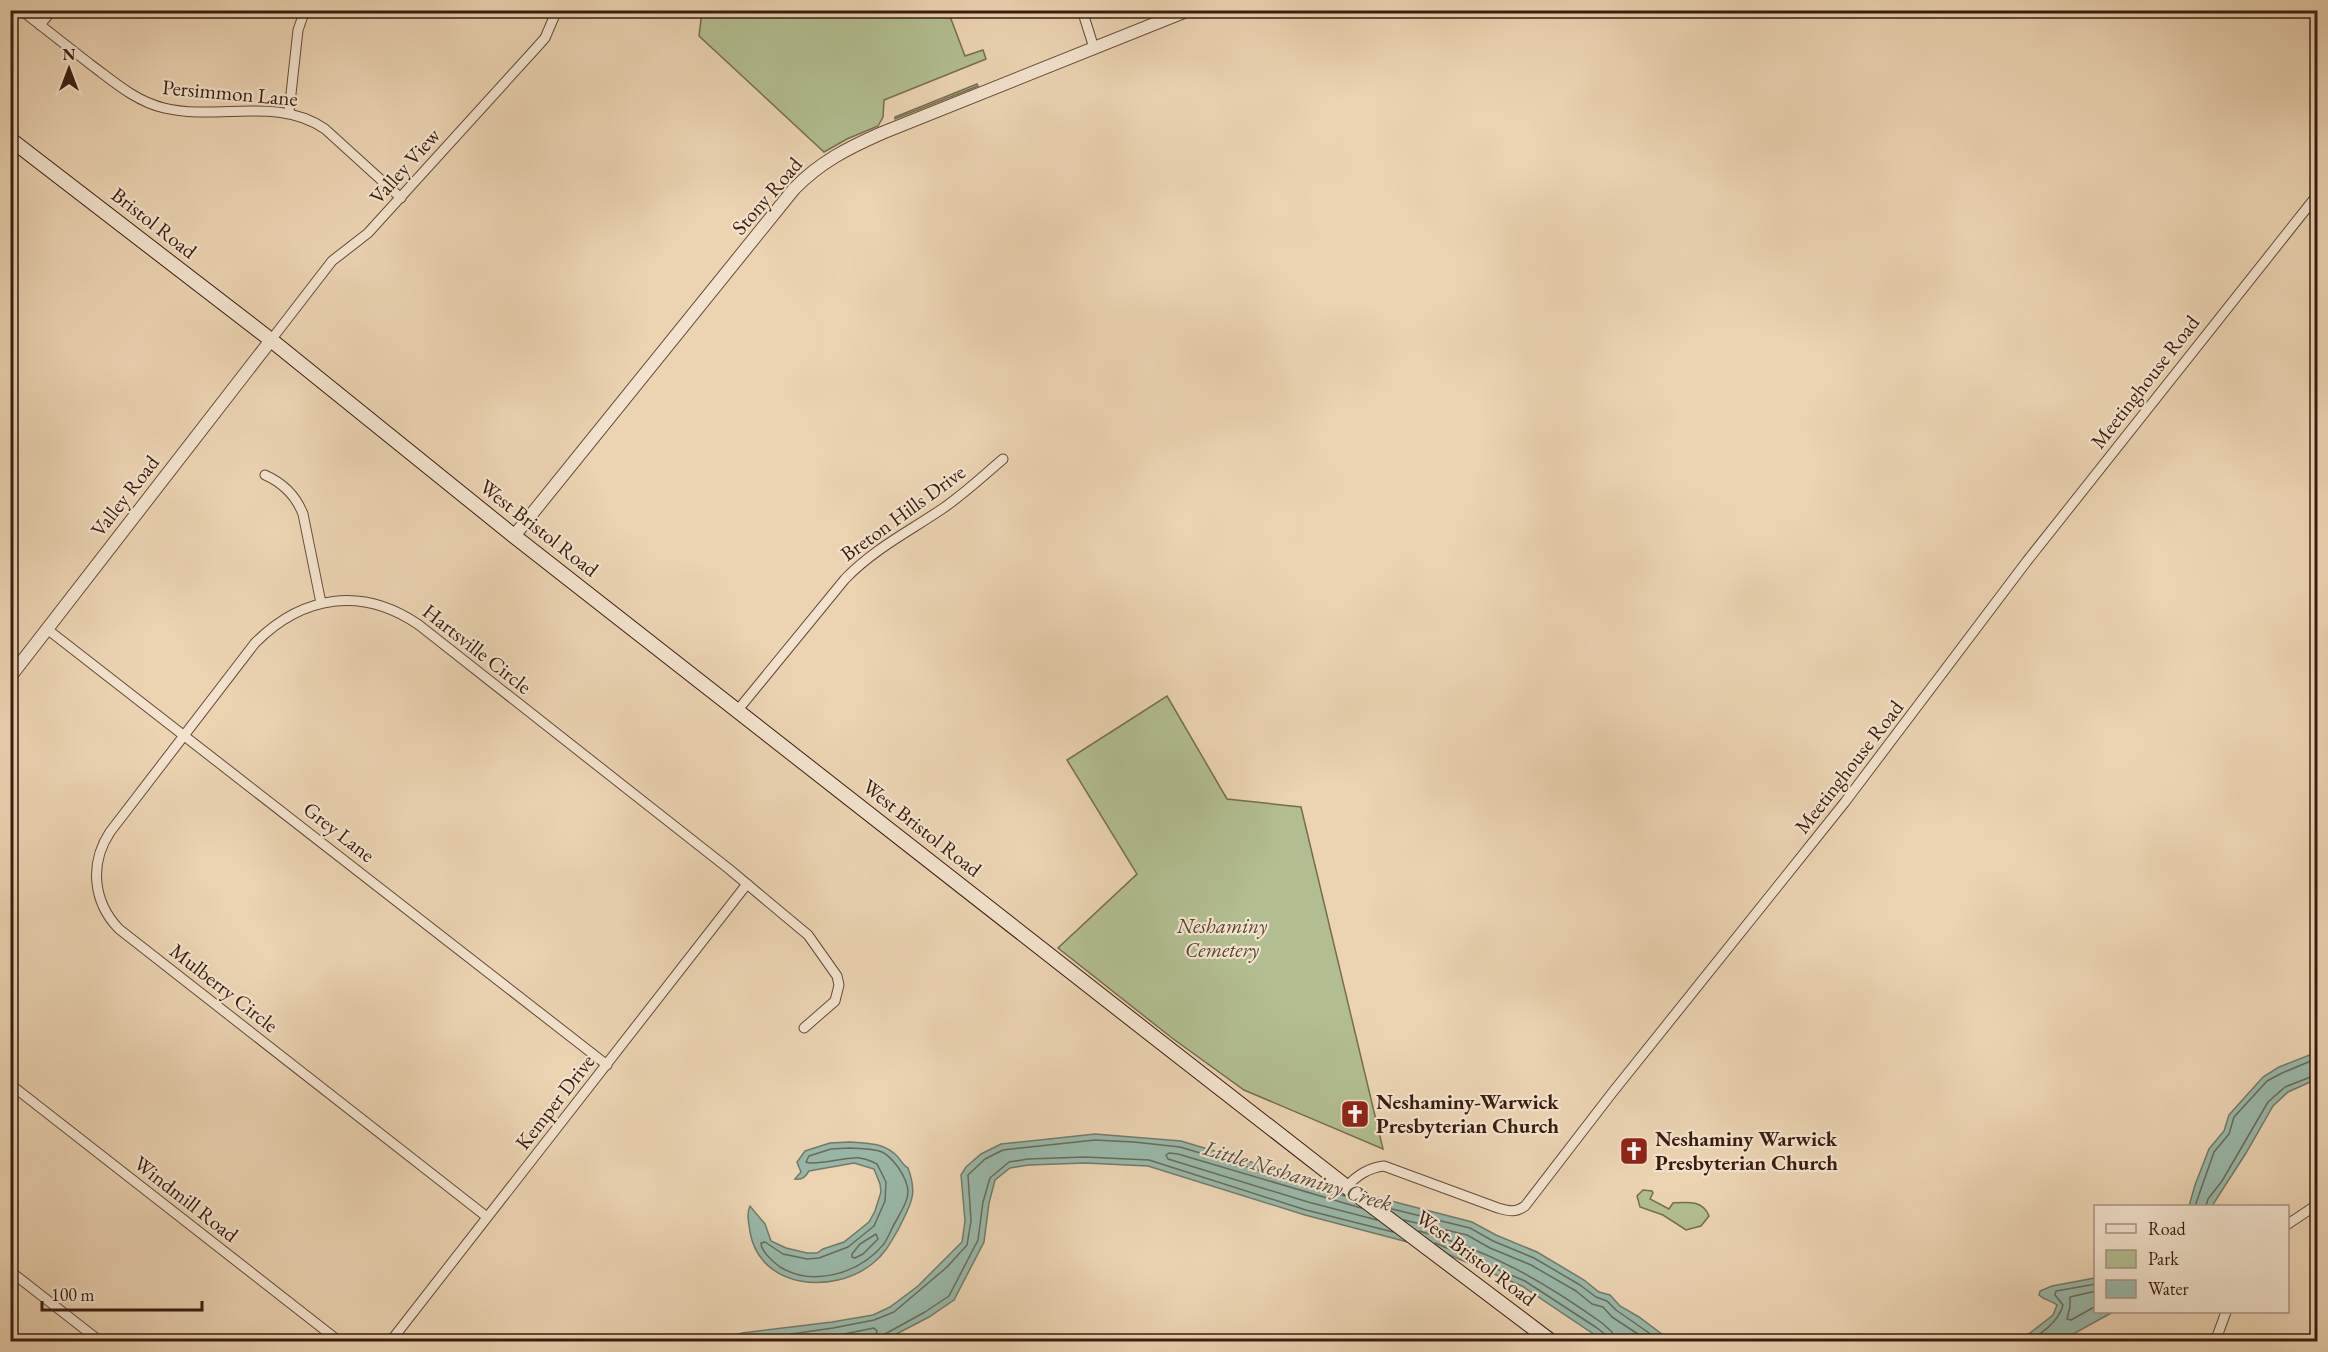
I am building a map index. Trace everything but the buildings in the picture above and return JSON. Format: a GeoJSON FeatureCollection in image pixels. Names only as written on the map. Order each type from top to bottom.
{"type":"FeatureCollection","features":[{"type":"Feature","properties":{"kind":"main road","name":"Bristol Road"},"geometry":{"type":"LineString","coordinates":[[10,139],[271,340]]}},
{"type":"Feature","properties":{"kind":"main road","name":"West Bristol Road"},"geometry":{"type":"LineString","coordinates":[[271,340],[514,536],[737,711],[1347,1187],[1552,1341]]}},
{"type":"Feature","properties":{"kind":"street","name":"Persimmon Lane"},"geometry":{"type":"LineString","coordinates":[[21,10],[124,90],[151,104],[181,111],[289,112],[312,120],[326,129],[401,198]]}},
{"type":"Feature","properties":{"kind":"street"},"geometry":{"type":"LineString","coordinates":[[40,25],[52,10]]}},
{"type":"Feature","properties":{"kind":"street"},"geometry":{"type":"LineString","coordinates":[[289,112],[298,30],[305,10]]}},
{"type":"Feature","properties":{"kind":"street","name":"Valley View"},"geometry":{"type":"LineString","coordinates":[[271,340],[332,261],[368,233],[545,38],[557,10]]}},
{"type":"Feature","properties":{"kind":"street"},"geometry":{"type":"LineString","coordinates":[[1082,10],[1094,48]]}},
{"type":"Feature","properties":{"kind":"street","name":"Stony Road"},"geometry":{"type":"LineString","coordinates":[[514,536],[794,189],[816,168],[847,148],[1189,10]]}},
{"type":"Feature","properties":{"kind":"street","name":"Meetinghouse Road"},"geometry":{"type":"LineString","coordinates":[[1347,1187],[1363,1172],[1373,1167],[1384,1166],[1511,1212],[1525,1206],[1845,802],[2027,561],[2318,194]]}},
{"type":"Feature","properties":{"kind":"street","name":"Valley Road"},"geometry":{"type":"LineString","coordinates":[[10,677],[271,340]]}},
{"type":"Feature","properties":{"kind":"street","name":"Breton Hills Drive"},"geometry":{"type":"LineString","coordinates":[[737,711],[844,579],[861,562],[942,508],[1003,459]]}},
{"type":"Feature","properties":{"kind":"street"},"geometry":{"type":"LineString","coordinates":[[265,476],[283,486],[300,506],[321,603]]}},
{"type":"Feature","properties":{"kind":"street","name":"Hartsville Circle"},"geometry":{"type":"LineString","coordinates":[[185,734],[261,636],[282,620],[301,609],[321,603],[348,600],[393,610],[407,617],[747,884],[808,935],[837,976],[839,985],[835,1001],[804,1028]]}},
{"type":"Feature","properties":{"kind":"street","name":"Grey Lane"},"geometry":{"type":"LineString","coordinates":[[47,629],[185,734],[607,1065]]}},
{"type":"Feature","properties":{"kind":"street","name":"Mulberry Circle"},"geometry":{"type":"LineString","coordinates":[[185,734],[110,832],[100,849],[96,884],[104,909],[119,929],[487,1217]]}},
{"type":"Feature","properties":{"kind":"street","name":"Kemper Drive"},"geometry":{"type":"LineString","coordinates":[[390,1341],[747,884]]}},
{"type":"Feature","properties":{"kind":"street","name":"Windmill Road"},"geometry":{"type":"LineString","coordinates":[[10,1084],[340,1341]]}},
{"type":"Feature","properties":{"kind":"street"},"geometry":{"type":"LineString","coordinates":[[2289,1223],[2318,1204]]}},
{"type":"Feature","properties":{"kind":"street"},"geometry":{"type":"LineString","coordinates":[[10,1271],[101,1341]]}},
{"type":"Feature","properties":{"kind":"street"},"geometry":{"type":"LineString","coordinates":[[2216,1341],[2225,1313]]}},
{"type":"Feature","properties":{"kind":"green space"},"geometry":{"type":"Polygon","coordinates":[[[702,11],[948,11],[965,56],[983,50],[986,59],[884,100],[883,117],[878,126],[824,152],[699,36],[702,11]]]}},
{"type":"Feature","properties":{"kind":"green space"},"geometry":{"type":"Polygon","coordinates":[[[977,84],[978,86],[895,119],[895,117],[977,84]]]}},
{"type":"Feature","properties":{"kind":"green space","name":"Neshaminy Cemetery"},"geometry":{"type":"Polygon","coordinates":[[[1167,696],[1227,799],[1301,807],[1383,1149],[1244,1090],[1172,1038],[1058,948],[1137,874],[1067,760],[1167,696]]]}},
{"type":"Feature","properties":{"kind":"green space"},"geometry":{"type":"Polygon","coordinates":[[[1643,1190],[1652,1191],[1650,1199],[1669,1209],[1673,1203],[1694,1203],[1703,1207],[1709,1216],[1701,1226],[1686,1230],[1663,1215],[1640,1207],[1637,1196],[1643,1190]]]}},
{"type":"Feature","properties":{"kind":"water"},"geometry":{"type":"Polygon","coordinates":[[[2317,1052],[2317,1079],[2288,1092],[2273,1106],[2213,1205],[2189,1205],[2209,1149],[2224,1131],[2229,1115],[2263,1077],[2279,1067],[2317,1052]]]}},
{"type":"Feature","properties":{"kind":"water"},"geometry":{"type":"Polygon","coordinates":[[[1095,1134],[1181,1141],[1314,1181],[1472,1222],[1537,1252],[1584,1280],[1599,1292],[1610,1295],[1620,1306],[1671,1341],[1604,1341],[1522,1286],[1438,1250],[1305,1215],[1148,1166],[1085,1163],[1010,1168],[995,1180],[989,1203],[984,1242],[954,1300],[929,1317],[883,1341],[713,1342],[742,1333],[873,1315],[890,1307],[918,1286],[962,1242],[965,1221],[961,1175],[966,1167],[981,1154],[1001,1144],[1095,1134]]]}},
{"type":"Feature","properties":{"kind":"water"},"geometry":{"type":"Polygon","coordinates":[[[830,1143],[874,1144],[885,1148],[895,1154],[908,1168],[913,1192],[912,1199],[899,1228],[881,1256],[856,1274],[819,1283],[800,1281],[783,1275],[768,1265],[757,1251],[750,1232],[748,1212],[750,1206],[765,1224],[771,1241],[786,1248],[817,1253],[844,1242],[869,1222],[875,1211],[881,1192],[874,1169],[854,1163],[809,1171],[804,1178],[795,1179],[801,1172],[797,1162],[805,1151],[830,1143]]]}},
{"type":"Feature","properties":{"kind":"water"},"geometry":{"type":"Polygon","coordinates":[[[2094,1278],[2094,1313],[2111,1313],[2073,1334],[2069,1341],[2015,1341],[2030,1333],[2053,1315],[2057,1305],[2039,1295],[2040,1291],[2052,1286],[2094,1278]]]}},
{"type":"Feature","properties":{"kind":"place","name":"Neshaminy-Warwick Presbyterian Church"},"geometry":{"type":"Point","coordinates":[1355,1114]}},
{"type":"Feature","properties":{"kind":"place","name":"Neshaminy Warwick Presbyterian Church"},"geometry":{"type":"Point","coordinates":[1634,1151]}},
{"type":"Feature","properties":{"kind":"water label","name":"Little Neshaminy Creek"},"geometry":{"type":"Point","coordinates":[1298,1175]}}]}
